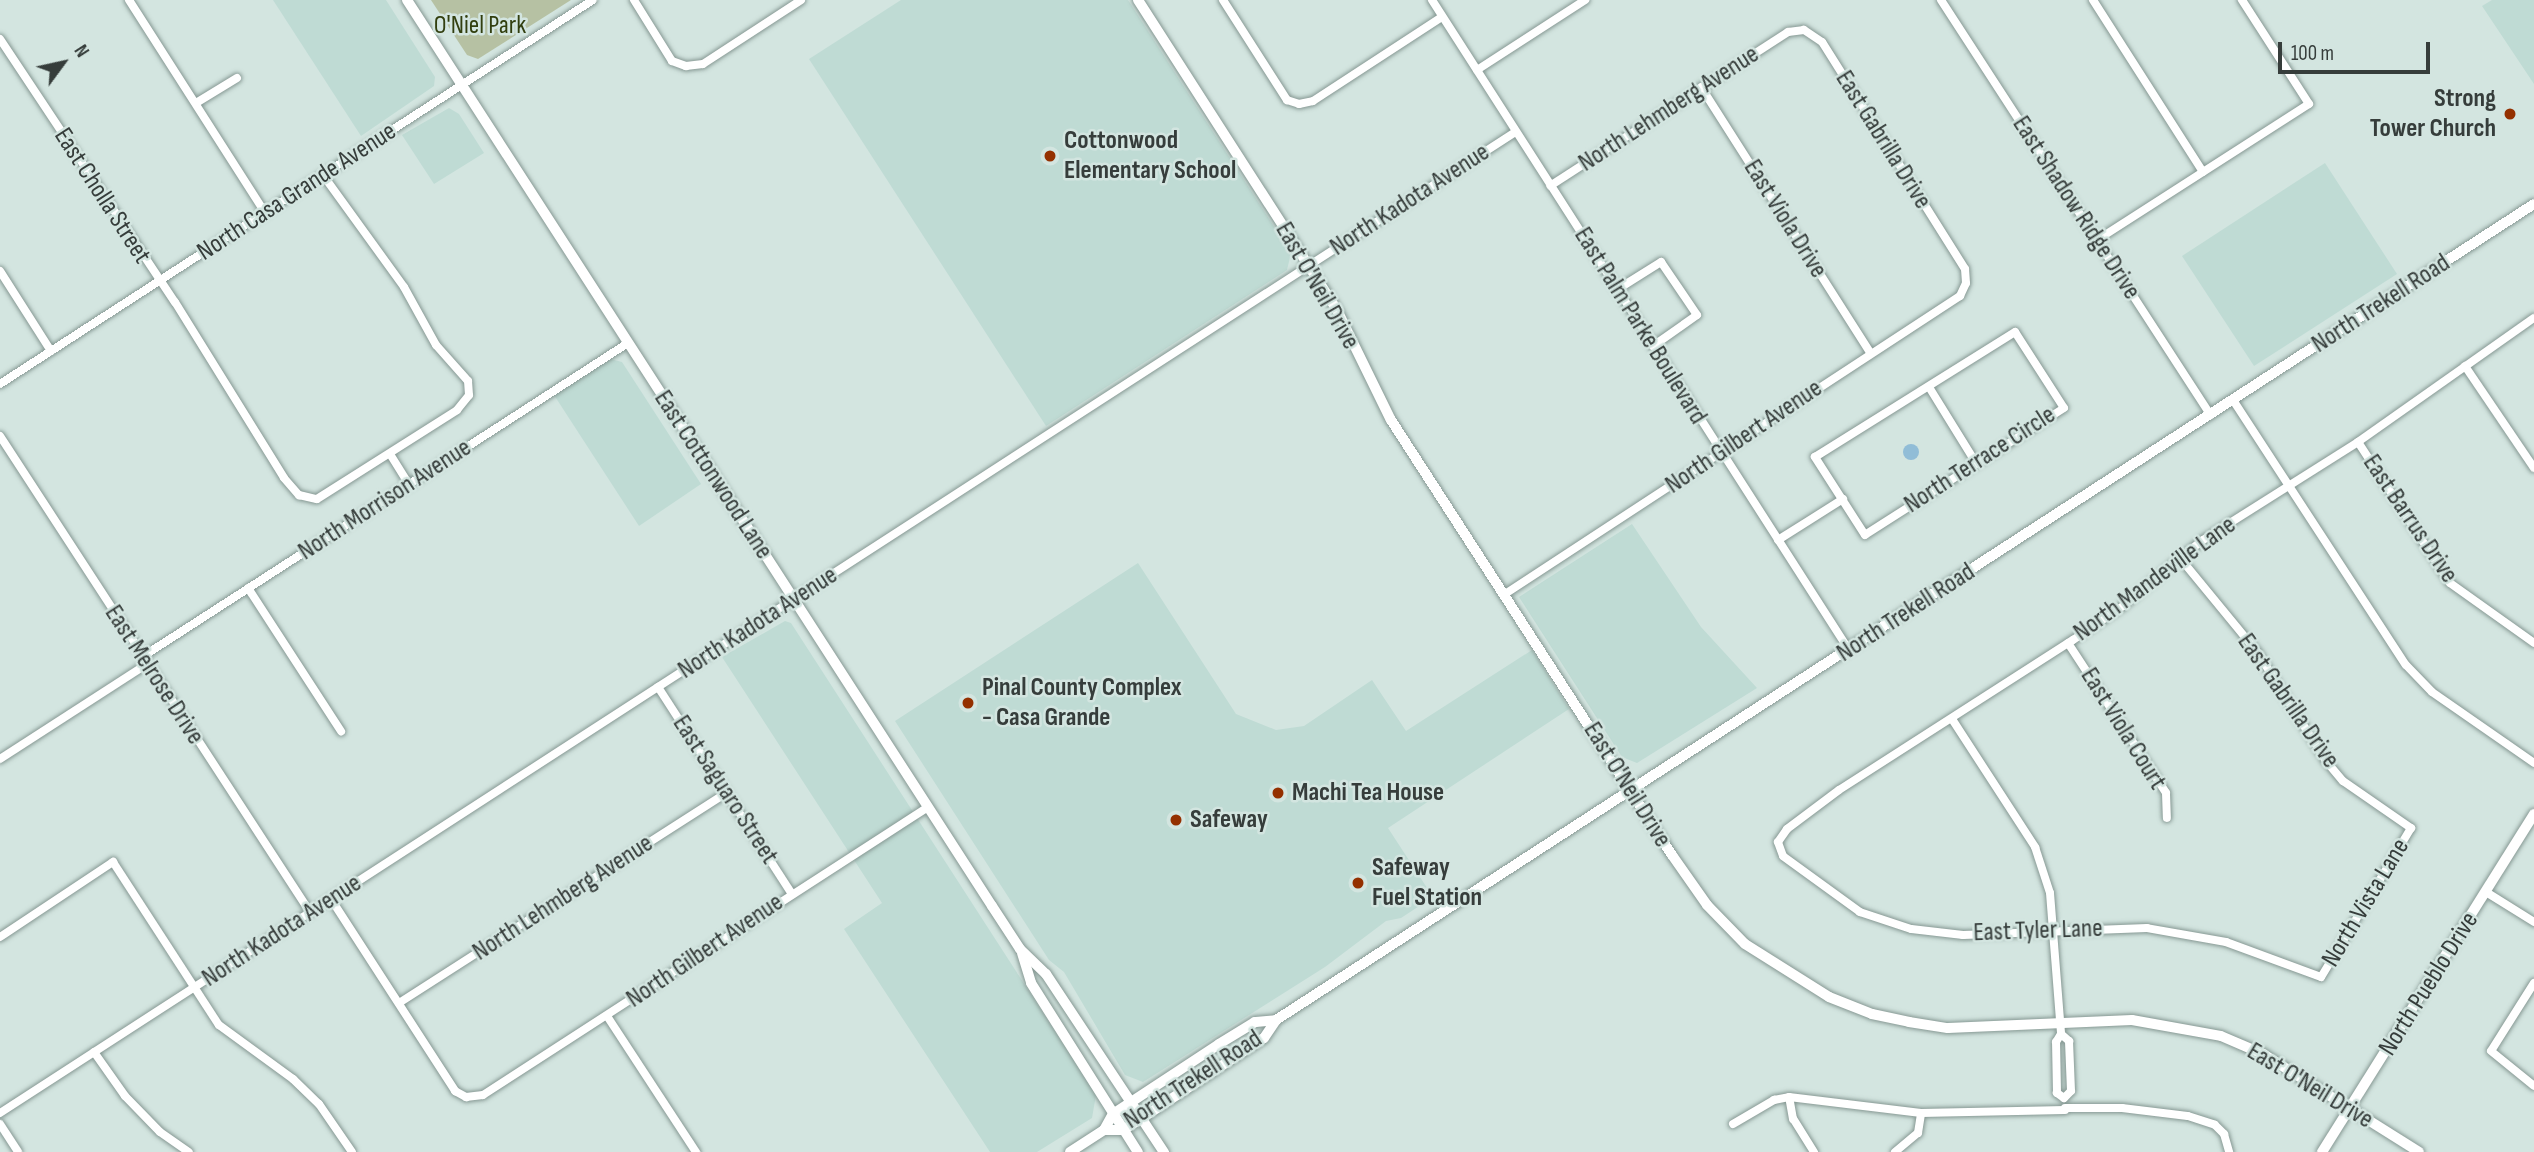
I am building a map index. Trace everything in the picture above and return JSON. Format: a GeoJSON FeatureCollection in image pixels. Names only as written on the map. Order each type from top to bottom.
{"type":"FeatureCollection","features":[{"type":"Feature","properties":{"kind":"main road","name":"East Cottonwood Lane"},"geometry":{"type":"LineString","coordinates":[[407,0],[1020,949],[1046,974],[1164,1152]]}},
{"type":"Feature","properties":{"kind":"main road","name":"East O'Neil Drive"},"geometry":{"type":"LineString","coordinates":[[1138,0],[1337,310],[1391,420],[1707,905],[1745,944],[1829,997],[1872,1014],[1948,1027],[2061,1028],[2132,1020],[2221,1036],[2263,1054],[2419,1152]]}},
{"type":"Feature","properties":{"kind":"main road","name":"North Trekell Road"},"geometry":{"type":"LineString","coordinates":[[1104,1130],[1123,1129],[1142,1118],[1264,1038],[1276,1020],[2534,204]]}},
{"type":"Feature","properties":{"kind":"main road","name":"North Pueblo Drive"},"geometry":{"type":"LineString","coordinates":[[2322,1152],[2534,814]]}},
{"type":"Feature","properties":{"kind":"main road","name":"East Cottonwood Lane"},"geometry":{"type":"LineString","coordinates":[[1020,949],[1031,983],[1138,1152]]}},
{"type":"Feature","properties":{"kind":"main road","name":"North Trekell Road"},"geometry":{"type":"LineString","coordinates":[[1070,1152],[1104,1130],[1113,1114],[1130,1101],[1255,1022],[1276,1020]]}},
{"type":"Feature","properties":{"kind":"street","name":"North Casa Grande Avenue"},"geometry":{"type":"LineString","coordinates":[[0,384],[593,0]]}},
{"type":"Feature","properties":{"kind":"street"},"geometry":{"type":"LineString","coordinates":[[634,0],[672,61],[686,66],[703,64],[801,0]]}},
{"type":"Feature","properties":{"kind":"street"},"geometry":{"type":"LineString","coordinates":[[1224,0],[1287,100],[1299,104],[1313,101],[1442,18]]}},
{"type":"Feature","properties":{"kind":"street","name":"East Palm Parke Boulevard"},"geometry":{"type":"LineString","coordinates":[[1432,0],[1849,650]]}},
{"type":"Feature","properties":{"kind":"street"},"geometry":{"type":"LineString","coordinates":[[1477,70],[1585,0]]}},
{"type":"Feature","properties":{"kind":"street","name":"East Shadow Ridge Drive"},"geometry":{"type":"LineString","coordinates":[[1941,0],[2210,415]]}},
{"type":"Feature","properties":{"kind":"street"},"geometry":{"type":"LineString","coordinates":[[2093,0],[2203,172]]}},
{"type":"Feature","properties":{"kind":"street"},"geometry":{"type":"LineString","coordinates":[[2097,240],[2309,104],[2242,0]]}},
{"type":"Feature","properties":{"kind":"street"},"geometry":{"type":"LineString","coordinates":[[133,2],[265,212]]}},
{"type":"Feature","properties":{"kind":"street","name":"East Gabrilla Drive"},"geometry":{"type":"LineString","coordinates":[[1788,32],[1804,30],[1822,42],[1965,269]]}},
{"type":"Feature","properties":{"kind":"street","name":"North Lehmberg Avenue"},"geometry":{"type":"LineString","coordinates":[[1550,186],[1788,32]]}},
{"type":"Feature","properties":{"kind":"street","name":"East Cholla Street"},"geometry":{"type":"LineString","coordinates":[[0,39],[158,282],[175,302],[284,478],[299,495],[317,499],[457,410],[469,395],[468,381],[436,345],[404,287],[323,175]]}},
{"type":"Feature","properties":{"kind":"street"},"geometry":{"type":"LineString","coordinates":[[196,103],[237,78]]}},
{"type":"Feature","properties":{"kind":"street","name":"East Viola Drive"},"geometry":{"type":"LineString","coordinates":[[1701,87],[1869,351]]}},
{"type":"Feature","properties":{"kind":"street","name":"North Kadota Avenue"},"geometry":{"type":"LineString","coordinates":[[0,1113],[1515,132]]}},
{"type":"Feature","properties":{"kind":"street"},"geometry":{"type":"LineString","coordinates":[[1618,289],[1661,262],[1697,315],[1653,346]]}},
{"type":"Feature","properties":{"kind":"street","name":"North Gilbert Avenue"},"geometry":{"type":"LineString","coordinates":[[1505,594],[1721,454],[1869,351],[1960,296],[1966,282],[1965,269]]}},
{"type":"Feature","properties":{"kind":"street"},"geometry":{"type":"LineString","coordinates":[[0,271],[51,351]]}},
{"type":"Feature","properties":{"kind":"street","name":"North Mandeville Lane"},"geometry":{"type":"LineString","coordinates":[[1778,842],[1787,829],[1839,790],[2123,606],[2180,558],[2358,442],[2534,318]]}},
{"type":"Feature","properties":{"kind":"street","name":"North Terrace Circle"},"geometry":{"type":"LineString","coordinates":[[2015,332],[2064,408],[1865,535],[1815,457],[1929,387],[2015,332]]}},
{"type":"Feature","properties":{"kind":"street","name":"North Morrison Avenue"},"geometry":{"type":"LineString","coordinates":[[0,759],[248,588],[628,344]]}},
{"type":"Feature","properties":{"kind":"street"},"geometry":{"type":"LineString","coordinates":[[2465,366],[2534,468]]}},
{"type":"Feature","properties":{"kind":"street"},"geometry":{"type":"LineString","coordinates":[[1929,387],[1976,463]]}},
{"type":"Feature","properties":{"kind":"street"},"geometry":{"type":"LineString","coordinates":[[2233,400],[2406,665],[2432,692],[2534,764]]}},
{"type":"Feature","properties":{"kind":"street","name":"East Melrose Drive"},"geometry":{"type":"LineString","coordinates":[[0,436],[310,912]]}},
{"type":"Feature","properties":{"kind":"street","name":"East Barrus Drive"},"geometry":{"type":"LineString","coordinates":[[2358,442],[2449,583],[2534,643]]}},
{"type":"Feature","properties":{"kind":"street"},"geometry":{"type":"LineString","coordinates":[[390,454],[409,484]]}},
{"type":"Feature","properties":{"kind":"street"},"geometry":{"type":"LineString","coordinates":[[1778,540],[1843,499]]}},
{"type":"Feature","properties":{"kind":"street","name":"East Gabrilla Drive"},"geometry":{"type":"LineString","coordinates":[[2180,558],[2258,653],[2326,761],[2343,781],[2411,828]]}},
{"type":"Feature","properties":{"kind":"street"},"geometry":{"type":"LineString","coordinates":[[248,588],[341,731]]}},
{"type":"Feature","properties":{"kind":"street","name":"East Viola Court"},"geometry":{"type":"LineString","coordinates":[[2068,643],[2166,793],[2167,818]]}},
{"type":"Feature","properties":{"kind":"street","name":"East Saguaro Street"},"geometry":{"type":"LineString","coordinates":[[658,687],[792,894]]}},
{"type":"Feature","properties":{"kind":"street"},"geometry":{"type":"LineString","coordinates":[[1952,719],[2035,847],[2050,892],[2061,1028],[2056,1042],[2057,1093],[2064,1098],[2065,1110]]}},
{"type":"Feature","properties":{"kind":"street","name":"North Lehmberg Avenue"},"geometry":{"type":"LineString","coordinates":[[399,1003],[726,793]]}},
{"type":"Feature","properties":{"kind":"street","name":"North Gilbert Avenue"},"geometry":{"type":"LineString","coordinates":[[399,1003],[455,1091],[466,1097],[483,1095],[928,807]]}},
{"type":"Feature","properties":{"kind":"street","name":"North Vista Lane"},"geometry":{"type":"LineString","coordinates":[[2321,977],[2411,828]]}},
{"type":"Feature","properties":{"kind":"street","name":"East Tyler Lane"},"geometry":{"type":"LineString","coordinates":[[1778,842],[1783,856],[1799,871],[1860,912],[1911,929],[1963,934],[2147,928],[2226,942],[2321,977]]}},
{"type":"Feature","properties":{"kind":"street"},"geometry":{"type":"LineString","coordinates":[[0,937],[113,862],[219,1025],[293,1079],[319,1104],[352,1152]]}},
{"type":"Feature","properties":{"kind":"street"},"geometry":{"type":"LineString","coordinates":[[2486,892],[2534,922]]}},
{"type":"Feature","properties":{"kind":"street"},"geometry":{"type":"LineString","coordinates":[[331,898],[399,1003]]}},
{"type":"Feature","properties":{"kind":"street"},"geometry":{"type":"LineString","coordinates":[[2534,983],[2491,1051],[2534,1086]]}},
{"type":"Feature","properties":{"kind":"street"},"geometry":{"type":"LineString","coordinates":[[607,1016],[696,1152]]}},
{"type":"Feature","properties":{"kind":"street"},"geometry":{"type":"LineString","coordinates":[[2061,1028],[2069,1041],[2071,1091],[2064,1098]]}},
{"type":"Feature","properties":{"kind":"street"},"geometry":{"type":"LineString","coordinates":[[94,1052],[125,1096],[160,1132],[189,1152]]}},
{"type":"Feature","properties":{"kind":"street"},"geometry":{"type":"LineString","coordinates":[[1789,1097],[1793,1119],[1814,1152]]}},
{"type":"Feature","properties":{"kind":"street"},"geometry":{"type":"LineString","coordinates":[[1733,1124],[1774,1100],[1789,1097],[1921,1112],[2122,1108],[2188,1116],[2215,1125],[2224,1134],[2229,1152]]}},
{"type":"Feature","properties":{"kind":"street"},"geometry":{"type":"LineString","coordinates":[[1895,1152],[1918,1133],[1921,1112]]}},
{"type":"Feature","properties":{"kind":"street"},"geometry":{"type":"LineString","coordinates":[[0,1124],[18,1152]]}},
{"type":"Feature","properties":{"kind":"shaded area"},"geometry":{"type":"Polygon","coordinates":[[[273,0],[386,0],[435,77],[434,86],[361,136],[273,0]]]}},
{"type":"Feature","properties":{"kind":"shaded area","name":"Cottonwood Elementary School"},"geometry":{"type":"Polygon","coordinates":[[[901,0],[1128,0],[1291,253],[1287,270],[1046,426],[809,59],[901,0]]]}},
{"type":"Feature","properties":{"kind":"shaded area"},"geometry":{"type":"Polygon","coordinates":[[[2492,0],[2534,0],[2534,84],[2482,6],[2492,0]]]}},
{"type":"Feature","properties":{"kind":"shaded area"},"geometry":{"type":"Polygon","coordinates":[[[449,108],[459,114],[484,153],[434,184],[402,135],[449,108]]]}},
{"type":"Feature","properties":{"kind":"shaded area"},"geometry":{"type":"Polygon","coordinates":[[[2325,163],[2397,274],[2254,366],[2182,256],[2325,163]]]}},
{"type":"Feature","properties":{"kind":"shaded area"},"geometry":{"type":"Polygon","coordinates":[[[610,359],[622,362],[701,484],[639,526],[554,395],[610,359]]]}},
{"type":"Feature","properties":{"kind":"shaded area"},"geometry":{"type":"Polygon","coordinates":[[[1632,524],[1701,627],[1757,688],[1637,763],[1622,757],[1519,597],[1632,524]]]}},
{"type":"Feature","properties":{"kind":"shaded area"},"geometry":{"type":"Polygon","coordinates":[[[1138,563],[1236,714],[1276,730],[1304,726],[1372,680],[1406,731],[1532,650],[1569,709],[1388,828],[1433,897],[1401,918],[1386,921],[1325,967],[1143,1082],[1125,1075],[1064,972],[1049,960],[895,721],[1138,563]]]}},
{"type":"Feature","properties":{"kind":"shaded area"},"geometry":{"type":"Polygon","coordinates":[[[785,621],[791,623],[1096,1095],[1092,1118],[1037,1152],[990,1152],[844,929],[882,903],[722,657],[785,621]]]}},
{"type":"Feature","properties":{"kind":"green space","name":"O'Niel Park"},"geometry":{"type":"Polygon","coordinates":[[[431,0],[571,0],[478,59],[467,55],[431,0]]]}},
{"type":"Feature","properties":{"kind":"water"},"geometry":{"type":"Polygon","coordinates":[[[1911,444],[1917,446],[1917,458],[1911,460],[1905,458],[1903,452],[1905,446],[1911,444]]]}},
{"type":"Feature","properties":{"kind":"place","name":"Strong Tower Church"},"geometry":{"type":"Point","coordinates":[2510,114]}},
{"type":"Feature","properties":{"kind":"place","name":"Cottonwood Elementary School"},"geometry":{"type":"Point","coordinates":[1050,156]}},
{"type":"Feature","properties":{"kind":"place","name":"Pinal County Complex - Casa Grande"},"geometry":{"type":"Point","coordinates":[968,703]}},
{"type":"Feature","properties":{"kind":"place","name":"Machi Tea House"},"geometry":{"type":"Point","coordinates":[1278,793]}},
{"type":"Feature","properties":{"kind":"place","name":"Safeway"},"geometry":{"type":"Point","coordinates":[1176,820]}},
{"type":"Feature","properties":{"kind":"place","name":"Safeway Fuel Station"},"geometry":{"type":"Point","coordinates":[1358,883]}}]}
